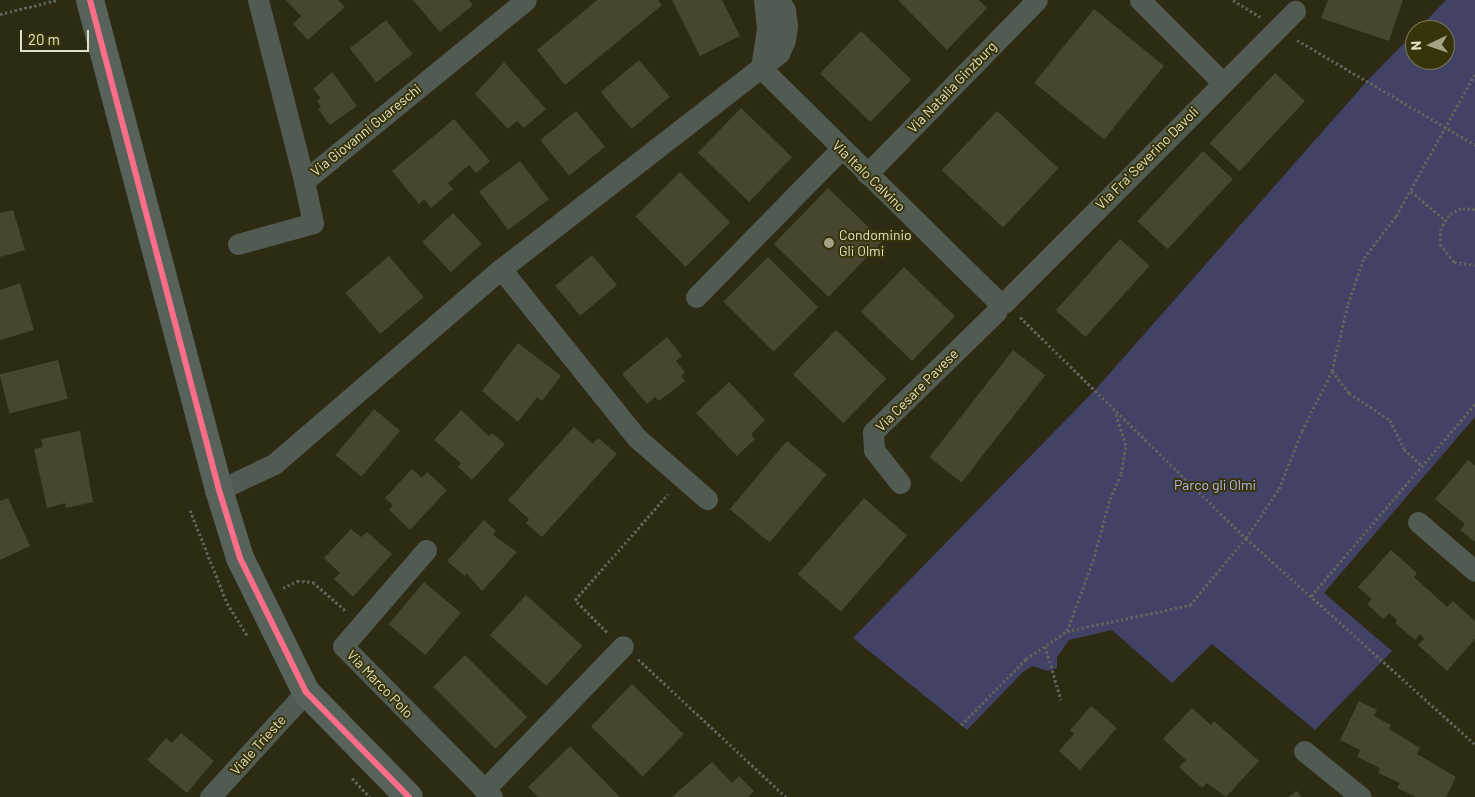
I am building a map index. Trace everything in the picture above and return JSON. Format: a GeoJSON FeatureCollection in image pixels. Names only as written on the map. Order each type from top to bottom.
{"type":"FeatureCollection","features":[{"type":"Feature","properties":{"kind":"main road"},"geometry":{"type":"LineString","coordinates":[[90,0],[218,490],[240,558],[272,629],[306,692],[409,797]]}},
{"type":"Feature","properties":{"kind":"street","name":"Via Giovanni Guareschi"},"geometry":{"type":"LineString","coordinates":[[258,0],[304,181],[526,0]]}},
{"type":"Feature","properties":{"kind":"street"},"geometry":{"type":"LineString","coordinates":[[761,68],[767,28],[764,0]]}},
{"type":"Feature","properties":{"kind":"street"},"geometry":{"type":"LineString","coordinates":[[218,490],[274,464],[501,268],[779,53],[786,40],[785,10],[779,0]]}},
{"type":"Feature","properties":{"kind":"street","name":"Via Natalia Ginzburg"},"geometry":{"type":"LineString","coordinates":[[867,174],[1037,0]]}},
{"type":"Feature","properties":{"kind":"street"},"geometry":{"type":"LineString","coordinates":[[1140,0],[1222,82]]}},
{"type":"Feature","properties":{"kind":"street","name":"Via Fra' Severino Davoli"},"geometry":{"type":"LineString","coordinates":[[1002,302],[1294,11]]}},
{"type":"Feature","properties":{"kind":"street","name":"Via Italo Calvino"},"geometry":{"type":"LineString","coordinates":[[761,68],[841,149],[1002,302]]}},
{"type":"Feature","properties":{"kind":"street"},"geometry":{"type":"LineString","coordinates":[[696,297],[841,149]]}},
{"type":"Feature","properties":{"kind":"street"},"geometry":{"type":"LineString","coordinates":[[238,244],[313,223],[304,181]]}},
{"type":"Feature","properties":{"kind":"street"},"geometry":{"type":"LineString","coordinates":[[501,268],[637,438],[707,499]]}},
{"type":"Feature","properties":{"kind":"street","name":"Via Cesare Pavese"},"geometry":{"type":"LineString","coordinates":[[900,483],[874,450],[873,432],[996,312],[1002,302]]}},
{"type":"Feature","properties":{"kind":"street"},"geometry":{"type":"LineString","coordinates":[[1418,522],[1475,571]]}},
{"type":"Feature","properties":{"kind":"street","name":"Via Marco Polo"},"geometry":{"type":"LineString","coordinates":[[426,550],[343,646],[488,793],[623,646]]}},
{"type":"Feature","properties":{"kind":"street","name":"Viale Trieste"},"geometry":{"type":"LineString","coordinates":[[210,797],[306,692]]}},
{"type":"Feature","properties":{"kind":"street"},"geometry":{"type":"LineString","coordinates":[[1304,751],[1361,797]]}},
{"type":"Feature","properties":{"kind":"path"},"geometry":{"type":"LineString","coordinates":[[0,14],[57,0]]}},
{"type":"Feature","properties":{"kind":"path"},"geometry":{"type":"LineString","coordinates":[[1233,0],[1276,28],[1475,145]]}},
{"type":"Feature","properties":{"kind":"path"},"geometry":{"type":"LineString","coordinates":[[961,725],[1026,659],[1067,631],[1190,605],[1246,538],[1279,489],[1302,431],[1332,371],[1348,304],[1364,258],[1396,216],[1475,74]]}},
{"type":"Feature","properties":{"kind":"path"},"geometry":{"type":"LineString","coordinates":[[1411,191],[1446,221]]}},
{"type":"Feature","properties":{"kind":"path"},"geometry":{"type":"LineString","coordinates":[[1475,209],[1461,208],[1446,221],[1441,228],[1440,244],[1447,257],[1454,262],[1475,265]]}},
{"type":"Feature","properties":{"kind":"path"},"geometry":{"type":"LineString","coordinates":[[1002,302],[1246,538],[1475,744]]}},
{"type":"Feature","properties":{"kind":"path"},"geometry":{"type":"LineString","coordinates":[[1332,371],[1349,393],[1390,420],[1404,449],[1422,466]]}},
{"type":"Feature","properties":{"kind":"path"},"geometry":{"type":"LineString","coordinates":[[1311,596],[1475,404]]}},
{"type":"Feature","properties":{"kind":"path"},"geometry":{"type":"LineString","coordinates":[[1067,631],[1093,561],[1110,499],[1121,474],[1126,445],[1114,410]]}},
{"type":"Feature","properties":{"kind":"path"},"geometry":{"type":"LineString","coordinates":[[682,478],[575,600],[786,797]]}},
{"type":"Feature","properties":{"kind":"path"},"geometry":{"type":"LineString","coordinates":[[278,591],[297,581],[313,582],[361,626]]}},
{"type":"Feature","properties":{"kind":"path"},"geometry":{"type":"LineString","coordinates":[[1044,646],[1061,700]]}},
{"type":"Feature","properties":{"kind":"green space","name":"Parco gli Olmi"},"geometry":{"type":"Polygon","coordinates":[[[1446,0],[1475,0],[1475,417],[1324,593],[1392,651],[1315,730],[1212,644],[1172,683],[1112,630],[1069,640],[1057,657],[1057,668],[1048,671],[1032,666],[1022,673],[967,730],[853,638],[1095,390],[1367,81],[1405,42],[1405,70],[1455,70],[1455,20],[1427,20],[1446,0]]]}},
{"type":"Feature","properties":{"kind":"building"},"geometry":{"type":"Polygon","coordinates":[[[286,0],[338,0],[345,7],[308,40],[293,24],[301,16],[286,0]]]}},
{"type":"Feature","properties":{"kind":"building"},"geometry":{"type":"Polygon","coordinates":[[[413,0],[469,0],[473,5],[440,32],[413,0]]]}},
{"type":"Feature","properties":{"kind":"building"},"geometry":{"type":"Polygon","coordinates":[[[597,0],[658,0],[662,5],[565,85],[537,50],[597,0]]]}},
{"type":"Feature","properties":{"kind":"building"},"geometry":{"type":"Polygon","coordinates":[[[672,0],[722,0],[740,36],[700,56],[672,0]]]}},
{"type":"Feature","properties":{"kind":"building"},"geometry":{"type":"Polygon","coordinates":[[[898,0],[979,0],[987,8],[947,50],[898,0]]]}},
{"type":"Feature","properties":{"kind":"building"},"geometry":{"type":"Polygon","coordinates":[[[1328,0],[1403,0],[1389,41],[1321,18],[1328,0]]]}},
{"type":"Feature","properties":{"kind":"building"},"geometry":{"type":"Polygon","coordinates":[[[1094,9],[1164,66],[1104,139],[1034,83],[1094,9]]]}},
{"type":"Feature","properties":{"kind":"building"},"geometry":{"type":"Polygon","coordinates":[[[386,20],[412,54],[376,82],[350,48],[386,20]]]}},
{"type":"Feature","properties":{"kind":"building"},"geometry":{"type":"Polygon","coordinates":[[[861,31],[911,80],[870,122],[820,73],[861,31]]]}},
{"type":"Feature","properties":{"kind":"building"},"geometry":{"type":"Polygon","coordinates":[[[639,60],[670,97],[632,129],[601,92],[639,60]]]}},
{"type":"Feature","properties":{"kind":"building"},"geometry":{"type":"Polygon","coordinates":[[[504,62],[546,109],[524,128],[517,121],[508,129],[475,94],[504,62]]]}},
{"type":"Feature","properties":{"kind":"building"},"geometry":{"type":"Polygon","coordinates":[[[332,72],[357,106],[330,125],[318,109],[321,107],[317,101],[321,98],[313,89],[332,72]]]}},
{"type":"Feature","properties":{"kind":"building"},"geometry":{"type":"Polygon","coordinates":[[[1275,73],[1305,101],[1240,171],[1210,143],[1275,73]]]}},
{"type":"Feature","properties":{"kind":"building"},"geometry":{"type":"Polygon","coordinates":[[[741,108],[792,157],[749,202],[698,153],[741,108]]]}},
{"type":"Feature","properties":{"kind":"building"},"geometry":{"type":"Polygon","coordinates":[[[576,111],[605,147],[569,176],[540,140],[576,111]]]}},
{"type":"Feature","properties":{"kind":"building"},"geometry":{"type":"Polygon","coordinates":[[[997,111],[1058,168],[1003,228],[942,170],[997,111]]]}},
{"type":"Feature","properties":{"kind":"building"},"geometry":{"type":"Polygon","coordinates":[[[454,119],[490,161],[476,173],[469,165],[448,183],[453,189],[431,208],[424,199],[419,204],[392,171],[454,119]]]}},
{"type":"Feature","properties":{"kind":"building"},"geometry":{"type":"Polygon","coordinates":[[[1203,151],[1233,179],[1168,249],[1138,221],[1203,151]]]}},
{"type":"Feature","properties":{"kind":"building"},"geometry":{"type":"Polygon","coordinates":[[[520,161],[549,199],[508,230],[479,192],[520,161]]]}},
{"type":"Feature","properties":{"kind":"building"},"geometry":{"type":"Polygon","coordinates":[[[680,172],[730,222],[686,267],[635,217],[680,172]]]}},
{"type":"Feature","properties":{"kind":"building","name":"Condominio Gli Olmi"},"geometry":{"type":"Polygon","coordinates":[[[828,188],[883,241],[828,297],[774,244],[828,188]]]}},
{"type":"Feature","properties":{"kind":"building"},"geometry":{"type":"Polygon","coordinates":[[[13,210],[25,250],[0,257],[0,213],[13,210]]]}},
{"type":"Feature","properties":{"kind":"building"},"geometry":{"type":"Polygon","coordinates":[[[453,213],[482,244],[451,272],[422,242],[453,213]]]}},
{"type":"Feature","properties":{"kind":"building"},"geometry":{"type":"Polygon","coordinates":[[[1120,239],[1150,266],[1085,337],[1056,310],[1120,239]]]}},
{"type":"Feature","properties":{"kind":"building"},"geometry":{"type":"Polygon","coordinates":[[[592,255],[617,285],[580,316],[555,286],[592,255]]]}},
{"type":"Feature","properties":{"kind":"building"},"geometry":{"type":"Polygon","coordinates":[[[389,256],[424,297],[380,334],[345,293],[389,256]]]}},
{"type":"Feature","properties":{"kind":"building"},"geometry":{"type":"Polygon","coordinates":[[[768,257],[818,307],[774,352],[723,302],[768,257]]]}},
{"type":"Feature","properties":{"kind":"building"},"geometry":{"type":"Polygon","coordinates":[[[904,267],[955,316],[912,361],[861,312],[904,267]]]}},
{"type":"Feature","properties":{"kind":"building"},"geometry":{"type":"Polygon","coordinates":[[[20,283],[34,330],[0,340],[0,290],[20,283]]]}},
{"type":"Feature","properties":{"kind":"building"},"geometry":{"type":"Polygon","coordinates":[[[836,330],[886,379],[843,423],[793,375],[836,330]]]}},
{"type":"Feature","properties":{"kind":"building"},"geometry":{"type":"Polygon","coordinates":[[[667,337],[682,356],[676,361],[685,372],[681,376],[685,381],[659,401],[655,397],[647,404],[622,374],[667,337]]]}},
{"type":"Feature","properties":{"kind":"building"},"geometry":{"type":"Polygon","coordinates":[[[518,343],[561,376],[542,401],[537,397],[518,422],[482,391],[518,343]]]}},
{"type":"Feature","properties":{"kind":"building"},"geometry":{"type":"Polygon","coordinates":[[[1013,350],[1045,375],[962,482],[929,457],[1013,350]]]}},
{"type":"Feature","properties":{"kind":"building"},"geometry":{"type":"Polygon","coordinates":[[[58,360],[68,399],[9,413],[0,374],[58,360]]]}},
{"type":"Feature","properties":{"kind":"building"},"geometry":{"type":"Polygon","coordinates":[[[729,382],[765,420],[751,434],[755,439],[737,456],[696,413],[729,382]]]}},
{"type":"Feature","properties":{"kind":"building"},"geometry":{"type":"Polygon","coordinates":[[[374,409],[400,431],[361,477],[335,455],[374,409]]]}},
{"type":"Feature","properties":{"kind":"building"},"geometry":{"type":"Polygon","coordinates":[[[461,410],[489,436],[492,433],[505,444],[472,480],[458,467],[461,463],[434,440],[461,410]]]}},
{"type":"Feature","properties":{"kind":"building"},"geometry":{"type":"Polygon","coordinates":[[[574,427],[593,444],[598,438],[617,454],[542,537],[526,523],[529,519],[508,500],[574,427]]]}},
{"type":"Feature","properties":{"kind":"building"},"geometry":{"type":"Polygon","coordinates":[[[80,431],[93,502],[66,508],[65,503],[47,508],[34,449],[43,447],[41,439],[80,431]]]}},
{"type":"Feature","properties":{"kind":"building"},"geometry":{"type":"Polygon","coordinates":[[[787,441],[827,474],[770,543],[730,509],[787,441]]]}},
{"type":"Feature","properties":{"kind":"building"},"geometry":{"type":"Polygon","coordinates":[[[1468,460],[1475,466],[1475,542],[1460,530],[1465,524],[1435,499],[1468,460]]]}},
{"type":"Feature","properties":{"kind":"building"},"geometry":{"type":"Polygon","coordinates":[[[412,469],[422,478],[427,472],[447,490],[410,530],[389,510],[393,505],[385,498],[412,469]]]}},
{"type":"Feature","properties":{"kind":"building"},"geometry":{"type":"Polygon","coordinates":[[[8,498],[30,546],[0,560],[0,501],[8,498]]]}},
{"type":"Feature","properties":{"kind":"building"},"geometry":{"type":"Polygon","coordinates":[[[864,498],[907,535],[841,612],[798,574],[864,498]]]}},
{"type":"Feature","properties":{"kind":"building"},"geometry":{"type":"Polygon","coordinates":[[[484,520],[496,531],[493,535],[517,552],[482,591],[467,574],[465,576],[447,561],[484,520]]]}},
{"type":"Feature","properties":{"kind":"building"},"geometry":{"type":"Polygon","coordinates":[[[351,529],[361,537],[367,532],[392,554],[353,597],[334,579],[340,573],[324,558],[351,529]]]}},
{"type":"Feature","properties":{"kind":"building"},"geometry":{"type":"Polygon","coordinates":[[[1391,550],[1417,573],[1414,577],[1447,607],[1453,601],[1475,621],[1475,639],[1447,671],[1418,645],[1424,639],[1420,634],[1415,640],[1395,623],[1397,620],[1389,613],[1383,619],[1367,604],[1372,599],[1358,587],[1391,550]]]}},
{"type":"Feature","properties":{"kind":"building"},"geometry":{"type":"Polygon","coordinates":[[[424,582],[461,613],[425,655],[389,624],[424,582]]]}},
{"type":"Feature","properties":{"kind":"building"},"geometry":{"type":"Polygon","coordinates":[[[526,595],[582,646],[546,686],[490,635],[526,595]]]}},
{"type":"Feature","properties":{"kind":"building"},"geometry":{"type":"Polygon","coordinates":[[[465,655],[527,717],[495,749],[433,687],[465,655]]]}},
{"type":"Feature","properties":{"kind":"building"},"geometry":{"type":"Polygon","coordinates":[[[632,684],[684,734],[643,776],[591,726],[632,684]]]}},
{"type":"Feature","properties":{"kind":"building"},"geometry":{"type":"Polygon","coordinates":[[[1359,701],[1377,710],[1374,716],[1391,725],[1389,729],[1420,748],[1417,754],[1456,777],[1446,797],[1416,797],[1397,788],[1400,783],[1378,773],[1380,768],[1357,757],[1360,750],[1340,740],[1359,701]]]}},
{"type":"Feature","properties":{"kind":"building"},"geometry":{"type":"Polygon","coordinates":[[[1091,706],[1117,728],[1080,770],[1059,751],[1074,734],[1070,730],[1091,706]]]}},
{"type":"Feature","properties":{"kind":"building"},"geometry":{"type":"Polygon","coordinates":[[[1192,708],[1211,725],[1214,721],[1259,761],[1226,797],[1207,783],[1202,788],[1179,767],[1186,760],[1163,739],[1192,708]]]}},
{"type":"Feature","properties":{"kind":"building"},"geometry":{"type":"Polygon","coordinates":[[[181,733],[214,761],[187,793],[147,760],[166,738],[172,743],[181,733]]]}},
{"type":"Feature","properties":{"kind":"building"},"geometry":{"type":"Polygon","coordinates":[[[570,746],[620,797],[538,797],[528,787],[570,746]]]}},
{"type":"Feature","properties":{"kind":"building"},"geometry":{"type":"Polygon","coordinates":[[[712,762],[732,783],[739,776],[754,791],[748,797],[672,797],[712,762]]]}},
{"type":"Feature","properties":{"kind":"building"},"geometry":{"type":"Polygon","coordinates":[[[1297,791],[1301,797],[1288,797],[1297,791]]]}},
{"type":"Feature","properties":{"kind":"transit line"},"geometry":{"type":"LineString","coordinates":[[90,0],[219,490],[240,558],[306,692],[409,797]]}},
{"type":"Feature","properties":{"kind":"place","name":"Condominio Gli Olmi"},"geometry":{"type":"Point","coordinates":[829,243]}}]}
